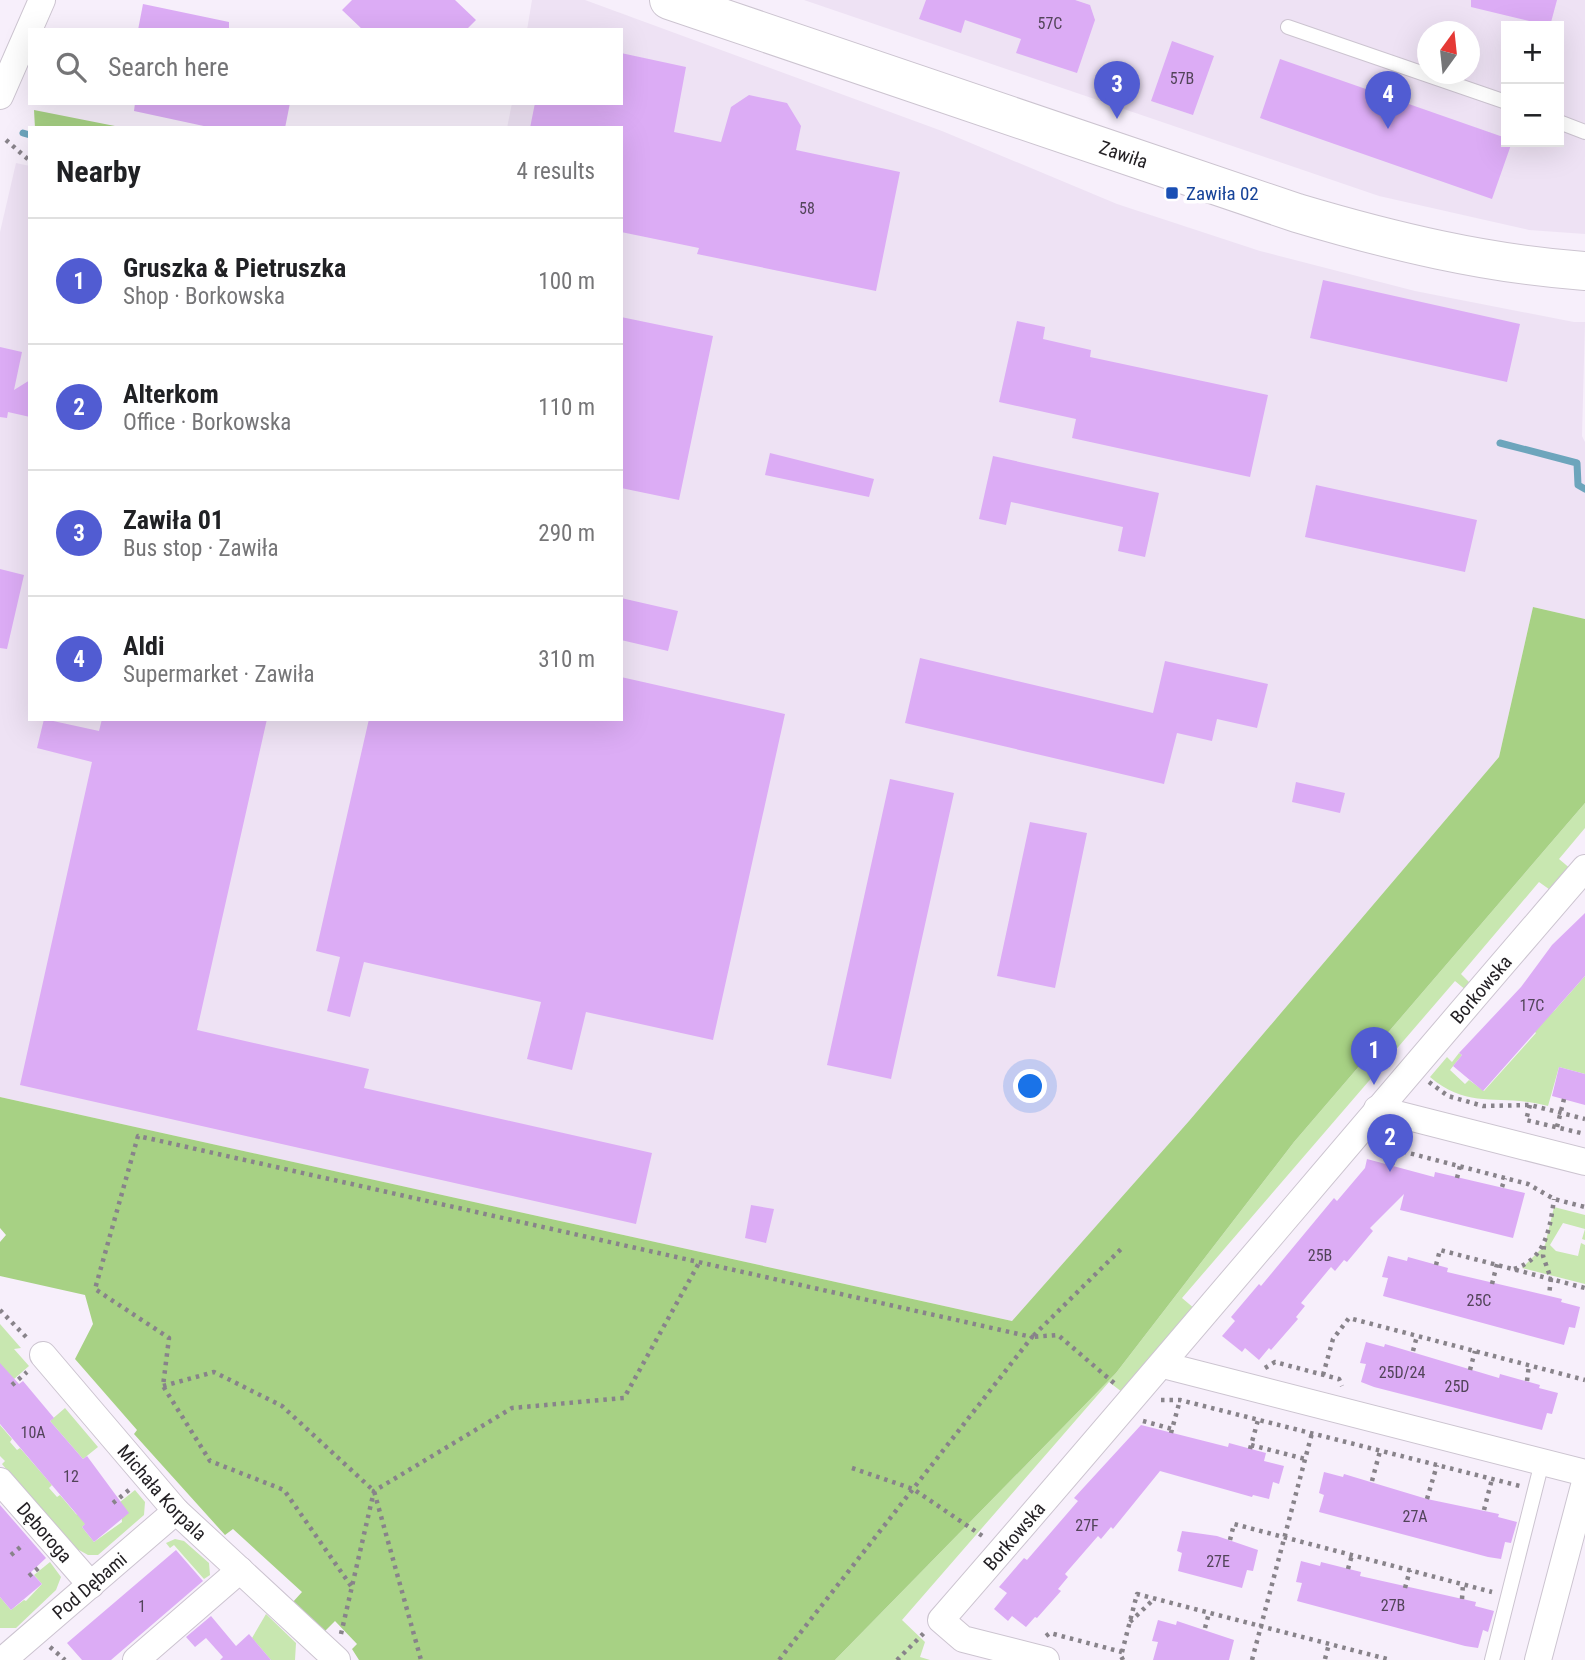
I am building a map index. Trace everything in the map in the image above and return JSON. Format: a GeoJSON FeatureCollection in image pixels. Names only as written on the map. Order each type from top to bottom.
{"type":"FeatureCollection","features":[{"type":"Feature","properties":{"kind":"street"},"geometry":{"type":"LineString","coordinates":[[28,28],[42,0]]}},
{"type":"Feature","properties":{"kind":"street","name":"Zawiła"},"geometry":{"type":"LineString","coordinates":[[669,0],[1297,213],[1381,238],[1472,258],[1585,271]]}},
{"type":"Feature","properties":{"kind":"street"},"geometry":{"type":"LineString","coordinates":[[3,80],[28,29]]}},
{"type":"Feature","properties":{"kind":"street","name":"Borkowska"},"geometry":{"type":"LineString","coordinates":[[941,1620],[1002,1550],[1142,1401],[1163,1365],[1377,1110],[1585,869]]}},
{"type":"Feature","properties":{"kind":"street"},"geometry":{"type":"LineString","coordinates":[[1377,1110],[1585,1162]]}},
{"type":"Feature","properties":{"kind":"street","name":"Michała Korpala"},"geometry":{"type":"LineString","coordinates":[[37,1362],[176,1511],[332,1654]]}},
{"type":"Feature","properties":{"kind":"street"},"geometry":{"type":"LineString","coordinates":[[1163,1365],[1585,1473]]}},
{"type":"Feature","properties":{"kind":"street","name":"Dęboroga"},"geometry":{"type":"LineString","coordinates":[[0,1480],[90,1585]]}},
{"type":"Feature","properties":{"kind":"street"},"geometry":{"type":"LineString","coordinates":[[1538,1660],[1585,1482]]}},
{"type":"Feature","properties":{"kind":"street","name":"Pod Dębami"},"geometry":{"type":"LineString","coordinates":[[2,1659],[176,1511]]}},
{"type":"Feature","properties":{"kind":"street"},"geometry":{"type":"LineString","coordinates":[[136,1660],[240,1570]]}},
{"type":"Feature","properties":{"kind":"street"},"geometry":{"type":"LineString","coordinates":[[941,1620],[963,1639],[1043,1649]]}},
{"type":"Feature","properties":{"kind":"lane"},"geometry":{"type":"LineString","coordinates":[[1288,27],[1501,100]]}},
{"type":"Feature","properties":{"kind":"lane"},"geometry":{"type":"LineString","coordinates":[[1564,124],[1585,132]]}},
{"type":"Feature","properties":{"kind":"lane"},"geometry":{"type":"LineString","coordinates":[[1492,1660],[1542,1462]]}},
{"type":"Feature","properties":{"kind":"path"},"geometry":{"type":"LineString","coordinates":[[5,140],[28,158]]}},
{"type":"Feature","properties":{"kind":"path"},"geometry":{"type":"LineString","coordinates":[[1432,1070],[1425,1079],[1458,1100],[1497,1107],[1530,1105],[1585,1119]]}},
{"type":"Feature","properties":{"kind":"path"},"geometry":{"type":"LineString","coordinates":[[1557,1127],[1564,1099]]}},
{"type":"Feature","properties":{"kind":"path"},"geometry":{"type":"LineString","coordinates":[[1530,1105],[1526,1120],[1585,1134]]}},
{"type":"Feature","properties":{"kind":"path"},"geometry":{"type":"LineString","coordinates":[[351,1586],[284,1490],[210,1461],[163,1386],[169,1338],[95,1289],[138,1136],[1032,1337],[1058,1335],[1142,1401],[1180,1400],[1535,1490]]}},
{"type":"Feature","properties":{"kind":"path"},"geometry":{"type":"LineString","coordinates":[[1370,1143],[1528,1184],[1554,1199],[1585,1207]]}},
{"type":"Feature","properties":{"kind":"path"},"geometry":{"type":"LineString","coordinates":[[1392,1166],[1396,1149]]}},
{"type":"Feature","properties":{"kind":"path"},"geometry":{"type":"LineString","coordinates":[[1457,1178],[1461,1166]]}},
{"type":"Feature","properties":{"kind":"path"},"geometry":{"type":"LineString","coordinates":[[1502,1187],[1505,1178]]}},
{"type":"Feature","properties":{"kind":"path"},"geometry":{"type":"LineString","coordinates":[[1549,1295],[1550,1279],[1543,1256],[1554,1199]]}},
{"type":"Feature","properties":{"kind":"path"},"geometry":{"type":"LineString","coordinates":[[1514,1269],[1523,1266],[1544,1245]]}},
{"type":"Feature","properties":{"kind":"path"},"geometry":{"type":"LineString","coordinates":[[779,1660],[1032,1337],[1121,1249]]}},
{"type":"Feature","properties":{"kind":"path"},"geometry":{"type":"LineString","coordinates":[[1436,1265],[1440,1250],[1585,1288]]}},
{"type":"Feature","properties":{"kind":"path"},"geometry":{"type":"LineString","coordinates":[[332,1654],[374,1491],[512,1408],[624,1398],[699,1263]]}},
{"type":"Feature","properties":{"kind":"path"},"geometry":{"type":"LineString","coordinates":[[1492,1284],[1497,1264]]}},
{"type":"Feature","properties":{"kind":"path"},"geometry":{"type":"LineString","coordinates":[[0,1310],[37,1362],[12,1385]]}},
{"type":"Feature","properties":{"kind":"path"},"geometry":{"type":"LineString","coordinates":[[1323,1375],[1333,1339],[1349,1318],[1585,1380]]}},
{"type":"Feature","properties":{"kind":"path"},"geometry":{"type":"LineString","coordinates":[[1413,1351],[1417,1336]]}},
{"type":"Feature","properties":{"kind":"path"},"geometry":{"type":"LineString","coordinates":[[1470,1370],[1475,1351]]}},
{"type":"Feature","properties":{"kind":"path"},"geometry":{"type":"LineString","coordinates":[[1257,1373],[1275,1362],[1339,1379],[1348,1395]]}},
{"type":"Feature","properties":{"kind":"path"},"geometry":{"type":"LineString","coordinates":[[1527,1381],[1529,1365]]}},
{"type":"Feature","properties":{"kind":"path"},"geometry":{"type":"LineString","coordinates":[[163,1386],[214,1372],[282,1406],[374,1491],[421,1660]]}},
{"type":"Feature","properties":{"kind":"path"},"geometry":{"type":"LineString","coordinates":[[1134,1427],[1139,1420],[1172,1431],[1180,1400]]}},
{"type":"Feature","properties":{"kind":"path"},"geometry":{"type":"LineString","coordinates":[[1252,1660],[1320,1405]]}},
{"type":"Feature","properties":{"kind":"path"},"geometry":{"type":"LineString","coordinates":[[1258,1420],[1250,1447],[1305,1459]]}},
{"type":"Feature","properties":{"kind":"path"},"geometry":{"type":"LineString","coordinates":[[1372,1481],[1380,1451]]}},
{"type":"Feature","properties":{"kind":"path"},"geometry":{"type":"LineString","coordinates":[[1427,1499],[1437,1465]]}},
{"type":"Feature","properties":{"kind":"path"},"geometry":{"type":"LineString","coordinates":[[852,1468],[913,1489],[1002,1550]]}},
{"type":"Feature","properties":{"kind":"path"},"geometry":{"type":"LineString","coordinates":[[1484,1510],[1492,1479]]}},
{"type":"Feature","properties":{"kind":"path"},"geometry":{"type":"LineString","coordinates":[[113,1503],[136,1484]]}},
{"type":"Feature","properties":{"kind":"path"},"geometry":{"type":"LineString","coordinates":[[1230,1540],[1234,1524],[1466,1585],[1462,1599]]}},
{"type":"Feature","properties":{"kind":"path"},"geometry":{"type":"LineString","coordinates":[[1348,1569],[1352,1555]]}},
{"type":"Feature","properties":{"kind":"path"},"geometry":{"type":"LineString","coordinates":[[1405,1588],[1410,1570]]}},
{"type":"Feature","properties":{"kind":"path"},"geometry":{"type":"LineString","coordinates":[[1123,1660],[1122,1652],[1137,1594],[1388,1660]]}},
{"type":"Feature","properties":{"kind":"path"},"geometry":{"type":"LineString","coordinates":[[1129,1624],[1155,1598]]}},
{"type":"Feature","properties":{"kind":"path"},"geometry":{"type":"LineString","coordinates":[[1205,1628],[1209,1613]]}},
{"type":"Feature","properties":{"kind":"path"},"geometry":{"type":"LineString","coordinates":[[897,1660],[941,1620]]}},
{"type":"Feature","properties":{"kind":"path"},"geometry":{"type":"LineString","coordinates":[[1043,1649],[1050,1633],[1122,1652]]}},
{"type":"Feature","properties":{"kind":"path"},"geometry":{"type":"LineString","coordinates":[[44,1642],[65,1660]]}},
{"type":"Feature","properties":{"kind":"path"},"geometry":{"type":"LineString","coordinates":[[1325,1659],[1329,1644]]}},
{"type":"Feature","properties":{"kind":"shaded area"},"geometry":{"type":"Polygon","coordinates":[[[532,0],[585,0],[942,131],[1117,204],[1260,251],[1415,291],[1585,322],[1582,436],[1585,442],[1585,619],[1533,607],[1499,757],[1189,1121],[1012,1321],[0,1097],[0,232],[16,163],[28,166],[28,721],[623,721],[623,126],[507,126],[512,105],[623,105],[623,28],[527,28],[532,0]]]}},
{"type":"Feature","properties":{"kind":"shaded area"},"geometry":{"type":"Polygon","coordinates":[[[804,0],[1585,0],[1585,234],[1529,230],[1379,196],[804,0]]]}},
{"type":"Feature","properties":{"kind":"green space"},"geometry":{"type":"Polygon","coordinates":[[[34,110],[115,126],[35,126],[34,110]]]}},
{"type":"Feature","properties":{"kind":"green space"},"geometry":{"type":"Polygon","coordinates":[[[1533,607],[1585,619],[1585,803],[1294,1142],[1116,1373],[835,1660],[359,1660],[352,1649],[357,1644],[335,1621],[325,1631],[292,1603],[302,1592],[233,1529],[225,1535],[134,1434],[137,1430],[75,1359],[93,1324],[85,1295],[0,1276],[0,1242],[6,1235],[0,1228],[0,1097],[1012,1321],[1189,1121],[1499,757],[1533,607]]]}},
{"type":"Feature","properties":{"kind":"green space"},"geometry":{"type":"Polygon","coordinates":[[[1585,803],[1585,828],[1559,859],[1572,870],[1553,892],[1539,882],[1461,974],[1472,985],[1467,991],[1455,981],[1182,1298],[1195,1309],[1122,1392],[1109,1382],[902,1620],[925,1642],[920,1657],[930,1660],[835,1660],[1116,1373],[1294,1142],[1585,803]]]}},
{"type":"Feature","properties":{"kind":"green space"},"geometry":{"type":"Polygon","coordinates":[[[1585,976],[1585,1074],[1559,1067],[1548,1106],[1532,1102],[1473,1098],[1459,1094],[1430,1077],[1447,1057],[1452,1062],[1459,1053],[1462,1055],[1450,1070],[1465,1084],[1469,1080],[1484,1091],[1536,1033],[1532,1029],[1555,1010],[1585,976]]]}},
{"type":"Feature","properties":{"kind":"green space"},"geometry":{"type":"Polygon","coordinates":[[[1554,1207],[1585,1215],[1585,1229],[1563,1223],[1550,1245],[1556,1251],[1578,1256],[1581,1243],[1585,1245],[1585,1284],[1522,1268],[1545,1245],[1554,1207]]]}},
{"type":"Feature","properties":{"kind":"green space"},"geometry":{"type":"Polygon","coordinates":[[[0,1324],[21,1348],[14,1349],[29,1366],[14,1379],[0,1377],[0,1324]]]}},
{"type":"Feature","properties":{"kind":"green space"},"geometry":{"type":"Polygon","coordinates":[[[65,1408],[98,1447],[83,1459],[50,1421],[65,1408]]]}},
{"type":"Feature","properties":{"kind":"green space"},"geometry":{"type":"Polygon","coordinates":[[[0,1425],[12,1439],[10,1442],[17,1450],[20,1448],[52,1485],[49,1488],[57,1497],[60,1495],[76,1514],[89,1521],[82,1527],[94,1542],[122,1522],[120,1502],[135,1490],[145,1502],[144,1515],[98,1555],[88,1555],[79,1550],[76,1552],[2,1464],[5,1461],[0,1456],[0,1425]]]}},
{"type":"Feature","properties":{"kind":"green space"},"geometry":{"type":"Polygon","coordinates":[[[175,1539],[184,1541],[209,1563],[210,1575],[204,1579],[174,1545],[170,1548],[166,1543],[175,1539]]]}},
{"type":"Feature","properties":{"kind":"green space"},"geometry":{"type":"Polygon","coordinates":[[[50,1562],[61,1577],[56,1590],[16,1628],[0,1628],[0,1597],[11,1610],[26,1601],[42,1584],[34,1575],[50,1562]]]}},
{"type":"Feature","properties":{"kind":"green space"},"geometry":{"type":"Polygon","coordinates":[[[266,1614],[296,1643],[295,1660],[271,1660],[252,1638],[266,1614]]]}},
{"type":"Feature","properties":{"kind":"building"},"geometry":{"type":"Polygon","coordinates":[[[352,0],[455,0],[476,20],[468,28],[361,28],[342,10],[352,0]]]}},
{"type":"Feature","properties":{"kind":"building"},"geometry":{"type":"Polygon","coordinates":[[[926,0],[1075,0],[1090,5],[1095,20],[1077,73],[1016,53],[1021,39],[965,20],[961,33],[919,19],[926,0]]]}},
{"type":"Feature","properties":{"kind":"building"},"geometry":{"type":"Polygon","coordinates":[[[1471,0],[1557,0],[1551,21],[1529,21],[1471,7],[1471,0]]]}},
{"type":"Feature","properties":{"kind":"building"},"geometry":{"type":"Polygon","coordinates":[[[143,4],[229,22],[229,28],[138,28],[143,4]]]}},
{"type":"Feature","properties":{"kind":"building"},"geometry":{"type":"Polygon","coordinates":[[[1172,41],[1214,56],[1193,115],[1151,101],[1172,41]]]}},
{"type":"Feature","properties":{"kind":"building"},"geometry":{"type":"Polygon","coordinates":[[[623,53],[686,67],[674,132],[721,142],[731,107],[749,95],[787,103],[801,126],[796,150],[900,172],[876,291],[697,254],[699,248],[623,232],[623,126],[530,126],[535,105],[623,105],[623,53]]]}},
{"type":"Feature","properties":{"kind":"building"},"geometry":{"type":"Polygon","coordinates":[[[1280,59],[1501,136],[1501,147],[1510,147],[1492,199],[1260,118],[1280,59]]]}},
{"type":"Feature","properties":{"kind":"building"},"geometry":{"type":"Polygon","coordinates":[[[135,105],[290,105],[285,126],[204,126],[134,111],[135,105]]]}},
{"type":"Feature","properties":{"kind":"building"},"geometry":{"type":"Polygon","coordinates":[[[1323,280],[1520,324],[1507,382],[1310,338],[1323,280]]]}},
{"type":"Feature","properties":{"kind":"building"},"geometry":{"type":"Polygon","coordinates":[[[623,317],[713,336],[679,500],[623,488],[623,317]]]}},
{"type":"Feature","properties":{"kind":"building"},"geometry":{"type":"Polygon","coordinates":[[[1017,321],[1045,327],[1043,339],[1091,350],[1090,357],[1268,395],[1250,477],[1072,438],[1076,419],[999,402],[1017,321]]]}},
{"type":"Feature","properties":{"kind":"building"},"geometry":{"type":"Polygon","coordinates":[[[0,347],[22,352],[14,390],[28,381],[28,417],[8,412],[7,418],[0,417],[0,347]]]}},
{"type":"Feature","properties":{"kind":"building"},"geometry":{"type":"Polygon","coordinates":[[[770,453],[874,479],[869,497],[765,475],[770,453]]]}},
{"type":"Feature","properties":{"kind":"building"},"geometry":{"type":"Polygon","coordinates":[[[993,456],[1159,493],[1145,557],[1118,551],[1123,527],[1011,502],[1006,525],[979,519],[993,456]]]}},
{"type":"Feature","properties":{"kind":"building"},"geometry":{"type":"Polygon","coordinates":[[[1316,485],[1477,520],[1465,572],[1305,537],[1316,485]]]}},
{"type":"Feature","properties":{"kind":"building"},"geometry":{"type":"Polygon","coordinates":[[[0,569],[24,575],[7,649],[0,648],[0,569]]]}},
{"type":"Feature","properties":{"kind":"building"},"geometry":{"type":"Polygon","coordinates":[[[623,598],[678,611],[668,651],[623,640],[623,598]]]}},
{"type":"Feature","properties":{"kind":"building"},"geometry":{"type":"Polygon","coordinates":[[[920,658],[1153,713],[1165,661],[1268,684],[1257,728],[1217,719],[1212,741],[1177,733],[1164,784],[905,723],[920,658]]]}},
{"type":"Feature","properties":{"kind":"building"},"geometry":{"type":"Polygon","coordinates":[[[623,677],[785,714],[713,1040],[586,1012],[572,1070],[527,1059],[541,1002],[364,962],[350,1017],[327,1011],[340,957],[316,951],[369,721],[623,721],[623,677]]]}},
{"type":"Feature","properties":{"kind":"building"},"geometry":{"type":"Polygon","coordinates":[[[44,721],[99,731],[102,721],[267,721],[197,1030],[369,1069],[364,1088],[652,1153],[636,1224],[20,1085],[92,762],[37,748],[44,721]]]}},
{"type":"Feature","properties":{"kind":"building"},"geometry":{"type":"Polygon","coordinates":[[[890,779],[954,793],[891,1079],[827,1065],[890,779]]]}},
{"type":"Feature","properties":{"kind":"building"},"geometry":{"type":"Polygon","coordinates":[[[1296,782],[1345,793],[1340,813],[1292,802],[1296,782]]]}},
{"type":"Feature","properties":{"kind":"building"},"geometry":{"type":"Polygon","coordinates":[[[1030,822],[1087,833],[1055,988],[997,976],[1030,822]]]}},
{"type":"Feature","properties":{"kind":"building"},"geometry":{"type":"Polygon","coordinates":[[[1585,913],[1585,976],[1483,1091],[1453,1066],[1462,1055],[1459,1053],[1521,987],[1552,945],[1585,913]]]}},
{"type":"Feature","properties":{"kind":"building"},"geometry":{"type":"Polygon","coordinates":[[[1559,1067],[1585,1074],[1585,1105],[1552,1096],[1559,1067]]]}},
{"type":"Feature","properties":{"kind":"building"},"geometry":{"type":"Polygon","coordinates":[[[1367,1159],[1434,1177],[1435,1172],[1525,1193],[1513,1238],[1400,1210],[1404,1194],[1370,1228],[1373,1231],[1347,1262],[1344,1260],[1335,1271],[1331,1267],[1301,1303],[1305,1306],[1296,1317],[1298,1319],[1271,1350],[1269,1348],[1259,1360],[1245,1348],[1242,1352],[1222,1336],[1235,1321],[1231,1317],[1259,1284],[1261,1286],[1334,1198],[1337,1201],[1365,1168],[1367,1159]]]}},
{"type":"Feature","properties":{"kind":"building"},"geometry":{"type":"Polygon","coordinates":[[[751,1205],[774,1209],[766,1243],[745,1238],[751,1205]]]}},
{"type":"Feature","properties":{"kind":"building"},"geometry":{"type":"Polygon","coordinates":[[[1388,1256],[1407,1261],[1408,1257],[1448,1268],[1447,1272],[1562,1299],[1561,1302],[1580,1307],[1575,1328],[1569,1327],[1564,1345],[1383,1296],[1388,1278],[1382,1277],[1388,1256]]]}},
{"type":"Feature","properties":{"kind":"building"},"geometry":{"type":"Polygon","coordinates":[[[1366,1342],[1384,1347],[1385,1344],[1499,1378],[1500,1374],[1540,1385],[1539,1388],[1558,1393],[1552,1414],[1547,1413],[1542,1430],[1361,1382],[1366,1364],[1360,1363],[1366,1342]]]}},
{"type":"Feature","properties":{"kind":"building"},"geometry":{"type":"Polygon","coordinates":[[[0,1363],[19,1384],[23,1381],[54,1418],[50,1421],[83,1459],[87,1456],[129,1513],[94,1542],[82,1527],[85,1524],[0,1424],[0,1363]]]}},
{"type":"Feature","properties":{"kind":"building"},"geometry":{"type":"Polygon","coordinates":[[[1141,1425],[1228,1447],[1229,1443],[1266,1453],[1264,1461],[1284,1466],[1279,1484],[1273,1482],[1269,1499],[1253,1495],[1252,1497],[1160,1471],[1113,1529],[1111,1527],[1101,1539],[1098,1536],[1065,1574],[1068,1577],[1058,1589],[1061,1591],[1037,1618],[1026,1627],[1012,1616],[1008,1621],[994,1609],[1007,1593],[999,1587],[1024,1558],[1027,1560],[1078,1501],[1074,1498],[1141,1425]]]}},
{"type":"Feature","properties":{"kind":"building"},"geometry":{"type":"Polygon","coordinates":[[[1324,1472],[1343,1477],[1344,1474],[1427,1499],[1499,1514],[1498,1517],[1517,1522],[1511,1543],[1505,1542],[1501,1559],[1488,1557],[1319,1512],[1324,1495],[1319,1493],[1324,1472]]]}},
{"type":"Feature","properties":{"kind":"building"},"geometry":{"type":"Polygon","coordinates":[[[0,1505],[46,1558],[31,1572],[42,1584],[11,1610],[0,1597],[0,1505]]]}},
{"type":"Feature","properties":{"kind":"building"},"geometry":{"type":"Polygon","coordinates":[[[1182,1531],[1217,1536],[1258,1550],[1253,1571],[1247,1570],[1242,1588],[1178,1571],[1182,1553],[1177,1551],[1182,1531]]]}},
{"type":"Feature","properties":{"kind":"building"},"geometry":{"type":"Polygon","coordinates":[[[176,1550],[203,1581],[111,1660],[82,1660],[67,1643],[176,1550]]]}},
{"type":"Feature","properties":{"kind":"building"},"geometry":{"type":"Polygon","coordinates":[[[1301,1561],[1320,1566],[1321,1562],[1361,1572],[1360,1576],[1476,1602],[1475,1606],[1494,1611],[1488,1632],[1483,1630],[1478,1648],[1465,1646],[1297,1601],[1302,1583],[1296,1582],[1301,1561]]]}},
{"type":"Feature","properties":{"kind":"building"},"geometry":{"type":"Polygon","coordinates":[[[211,1616],[236,1646],[249,1634],[271,1660],[220,1660],[223,1657],[206,1638],[195,1647],[186,1637],[211,1616]]]}},
{"type":"Feature","properties":{"kind":"building"},"geometry":{"type":"Polygon","coordinates":[[[1158,1620],[1176,1625],[1177,1621],[1234,1640],[1229,1660],[1153,1660],[1158,1642],[1152,1641],[1158,1620]]]}},
{"type":"Feature","properties":{"kind":"waterway"},"geometry":{"type":"LineString","coordinates":[[23,133],[28,134]]}},
{"type":"Feature","properties":{"kind":"waterway"},"geometry":{"type":"LineString","coordinates":[[1500,443],[1577,463],[1578,485],[1585,489]]}},
{"type":"Feature","properties":{"kind":"place","name":"Zawiła 01"},"geometry":{"type":"Point","coordinates":[1117,119]}},
{"type":"Feature","properties":{"kind":"place","name":"Aldi"},"geometry":{"type":"Point","coordinates":[1388,129]}},
{"type":"Feature","properties":{"kind":"place","name":"Zawiła 02"},"geometry":{"type":"Point","coordinates":[1172,193]}},
{"type":"Feature","properties":{"kind":"place","name":"Gruszka & Pietruszka"},"geometry":{"type":"Point","coordinates":[1374,1085]}},
{"type":"Feature","properties":{"kind":"place","name":"Alterkom"},"geometry":{"type":"Point","coordinates":[1390,1172]}}]}
